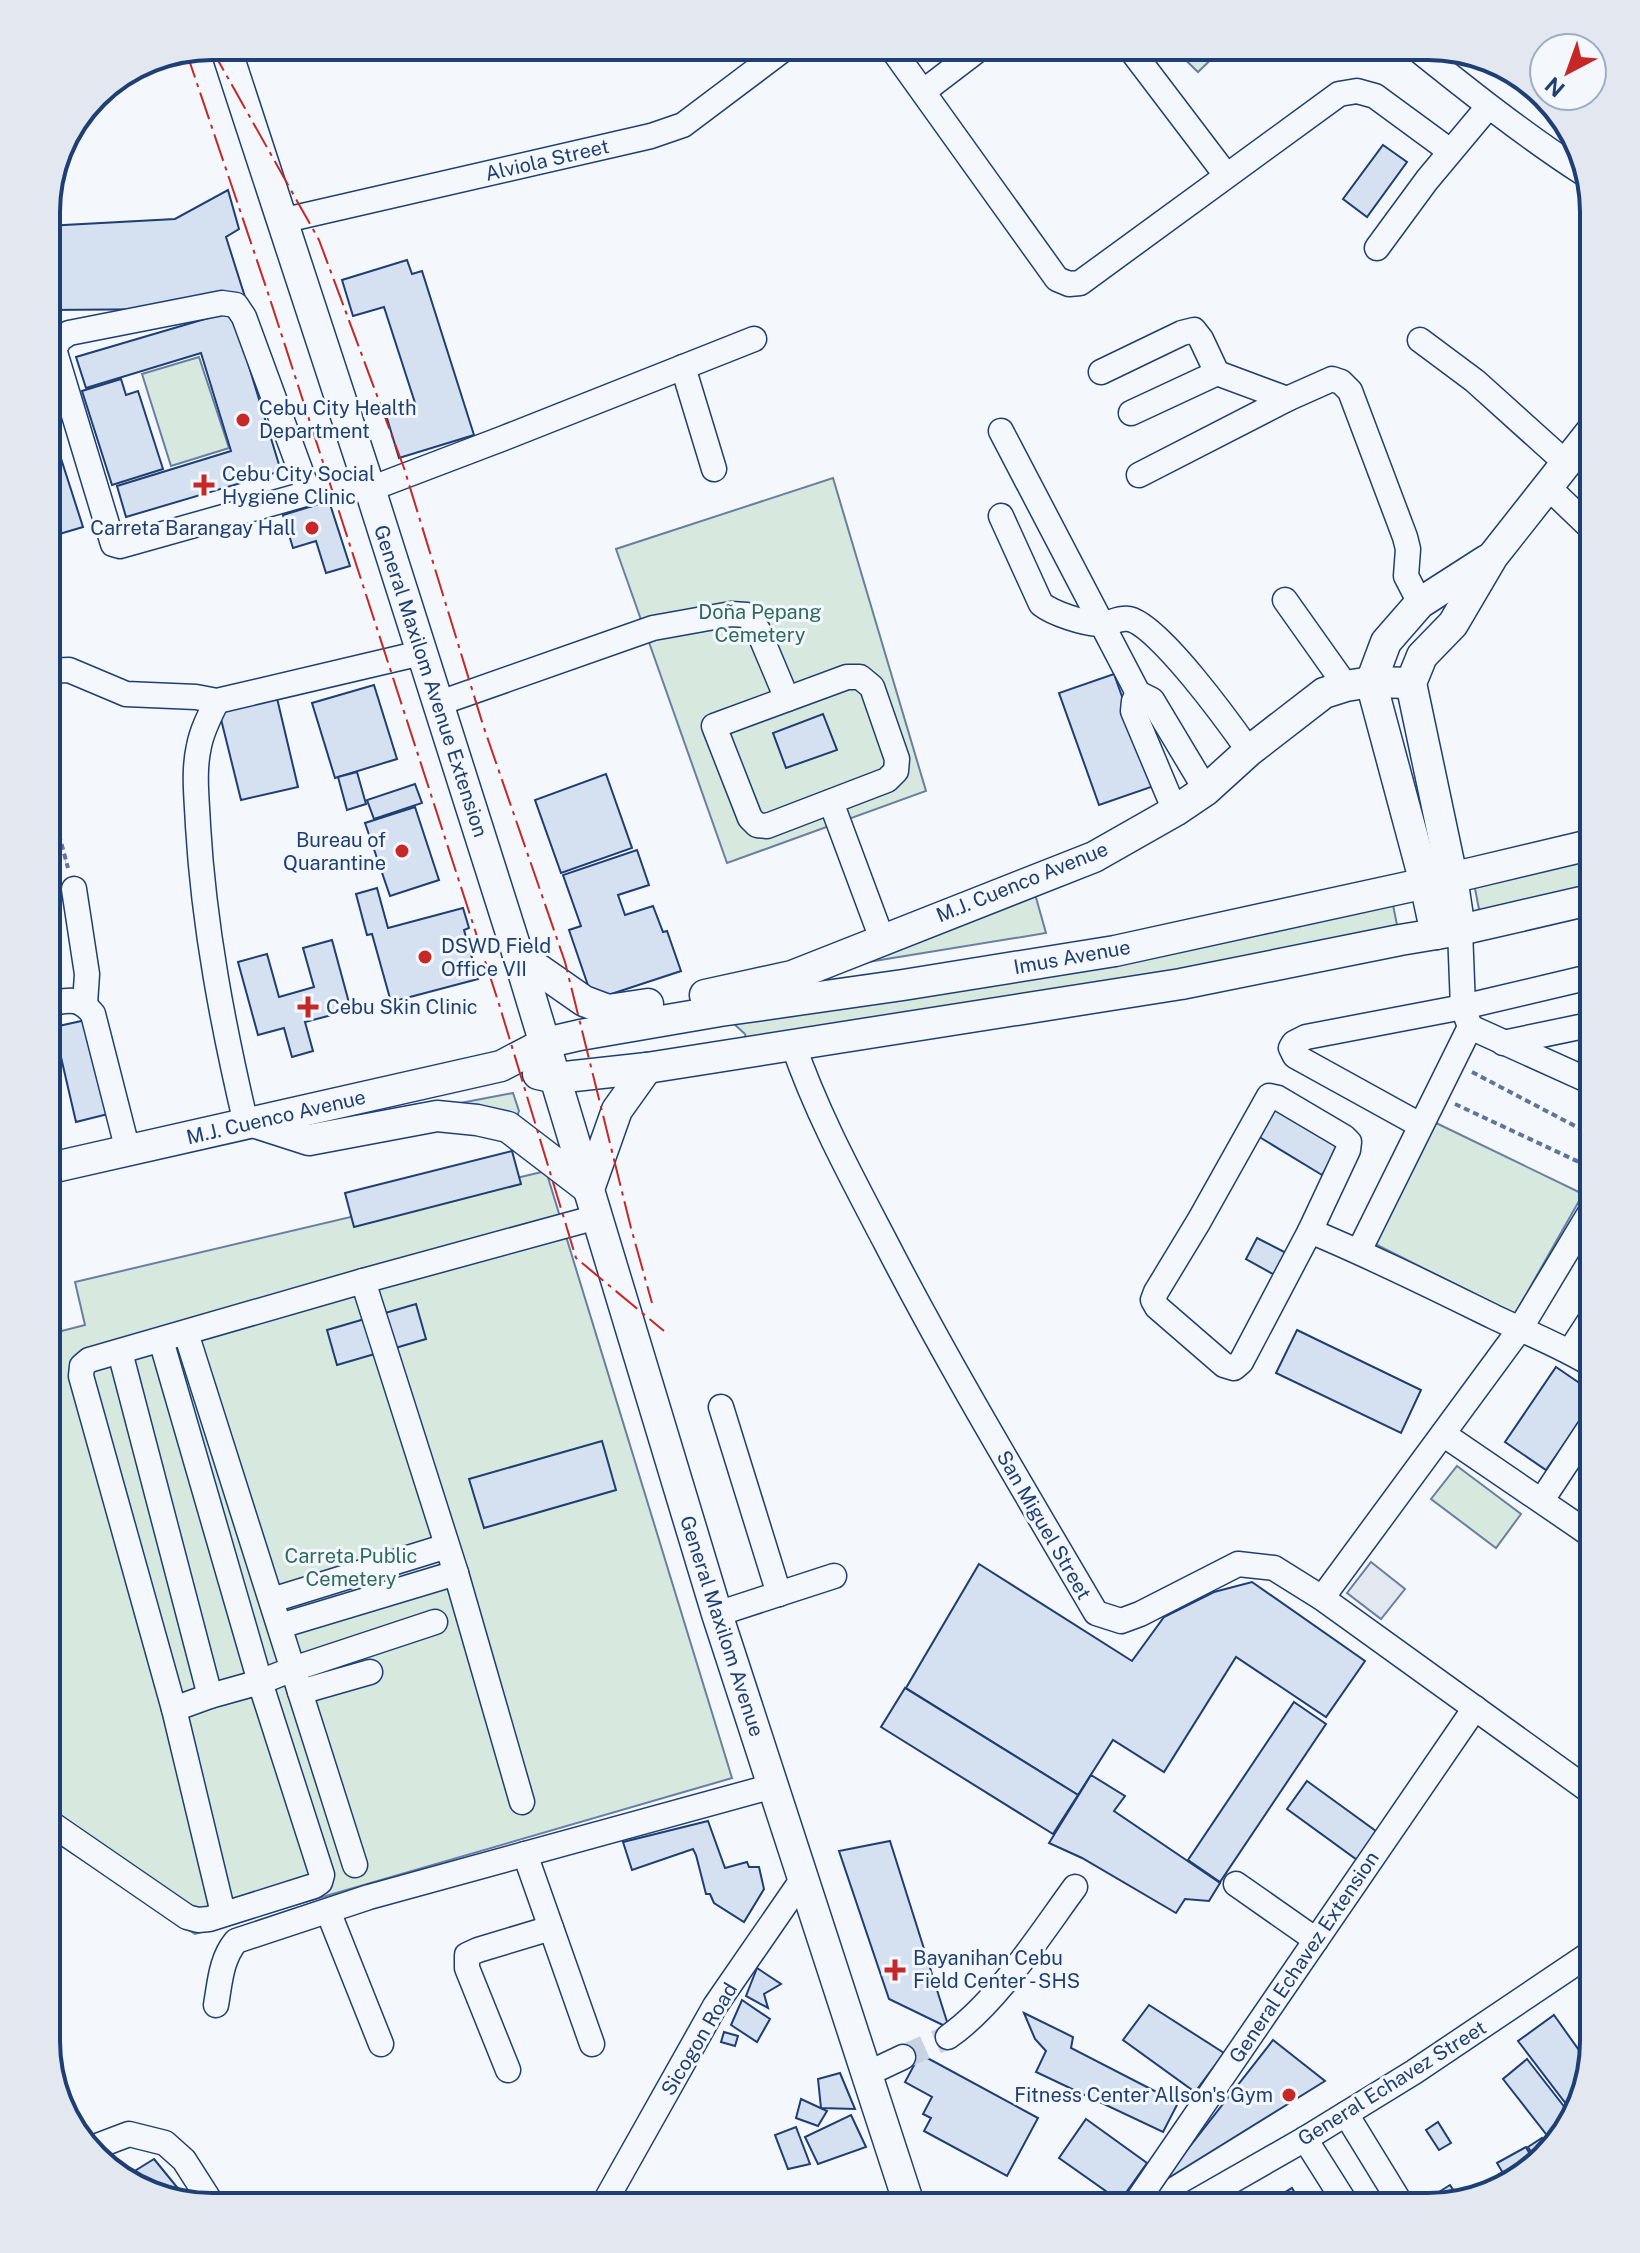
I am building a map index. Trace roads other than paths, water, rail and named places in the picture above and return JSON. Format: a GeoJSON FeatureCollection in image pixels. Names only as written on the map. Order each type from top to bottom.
{"type":"FeatureCollection","features":[{"type":"Feature","properties":{"kind":"main road","name":"General Maxilom Avenue Extension"},"geometry":{"type":"LineString","coordinates":[[229,60],[368,483],[545,1043]]}},
{"type":"Feature","properties":{"kind":"main road"},"geometry":{"type":"LineString","coordinates":[[1448,932],[1411,683],[1422,656],[1453,624],[1493,556],[1580,446]]}},
{"type":"Feature","properties":{"kind":"main road"},"geometry":{"type":"LineString","coordinates":[[1438,880],[1359,684],[1386,642],[1420,603],[1493,556]]}},
{"type":"Feature","properties":{"kind":"main road","name":"M.J. Cuenco Avenue"},"geometry":{"type":"LineString","coordinates":[[518,955],[584,1001],[608,1010],[683,1000],[792,976],[1094,857],[1206,790],[1249,751],[1324,693],[1359,684],[1411,683]]}},
{"type":"Feature","properties":{"kind":"main road","name":"Imus Avenue"},"geometry":{"type":"LineString","coordinates":[[545,1043],[720,1011],[1115,951],[1580,847]]}},
{"type":"Feature","properties":{"kind":"main road"},"geometry":{"type":"LineString","coordinates":[[556,1078],[647,1068],[1181,984],[1448,932],[1580,902]]}},
{"type":"Feature","properties":{"kind":"main road"},"geometry":{"type":"LineString","coordinates":[[683,1000],[701,1001],[720,1011]]}},
{"type":"Feature","properties":{"kind":"main road","name":"M.J. Cuenco Avenue"},"geometry":{"type":"LineString","coordinates":[[60,1160],[128,1151],[505,1065],[545,1043]]}},
{"type":"Feature","properties":{"kind":"main road","name":"General Maxilom Avenue"},"geometry":{"type":"LineString","coordinates":[[545,1043],[717,1614],[905,2193]]}},
{"type":"Feature","properties":{"kind":"main road","name":"M.J. Cuenco Avenue"},"geometry":{"type":"LineString","coordinates":[[505,1065],[556,1078]]}},
{"type":"Feature","properties":{"kind":"main road"},"geometry":{"type":"LineString","coordinates":[[250,1123],[309,1140],[437,1116],[508,1127],[593,1203],[617,1110],[647,1068]]}},
{"type":"Feature","properties":{"kind":"street","name":"Alviola Street"},"geometry":{"type":"LineString","coordinates":[[281,221],[651,136],[683,125],[769,60]]}},
{"type":"Feature","properties":{"kind":"street"},"geometry":{"type":"LineString","coordinates":[[901,60],[1057,279],[1069,284],[1080,283],[1339,94],[1357,91],[1375,96],[1450,151]]}},
{"type":"Feature","properties":{"kind":"street"},"geometry":{"type":"LineString","coordinates":[[924,91],[965,60]]}},
{"type":"Feature","properties":{"kind":"street"},"geometry":{"type":"LineString","coordinates":[[1139,60],[1226,175]]}},
{"type":"Feature","properties":{"kind":"street"},"geometry":{"type":"LineString","coordinates":[[1430,60],[1532,140],[1572,166]]}},
{"type":"Feature","properties":{"kind":"street"},"geometry":{"type":"LineString","coordinates":[[1377,248],[1450,151],[1488,107]]}},
{"type":"Feature","properties":{"kind":"street"},"geometry":{"type":"LineString","coordinates":[[60,339],[69,333],[222,303],[236,305],[244,317],[309,494]]}},
{"type":"Feature","properties":{"kind":"street"},"geometry":{"type":"LineString","coordinates":[[1101,372],[1194,330],[1217,373],[1287,399]]}},
{"type":"Feature","properties":{"kind":"street"},"geometry":{"type":"LineString","coordinates":[[60,369],[113,544],[120,546],[309,494],[368,483],[754,339]]}},
{"type":"Feature","properties":{"kind":"street"},"geometry":{"type":"LineString","coordinates":[[1420,340],[1475,381],[1566,463]]}},
{"type":"Feature","properties":{"kind":"street"},"geometry":{"type":"LineString","coordinates":[[683,367],[714,469]]}},
{"type":"Feature","properties":{"kind":"street"},"geometry":{"type":"LineString","coordinates":[[1131,413],[1217,373]]}},
{"type":"Feature","properties":{"kind":"street"},"geometry":{"type":"LineString","coordinates":[[1139,475],[1287,399],[1332,379],[1341,382],[1350,391],[1405,537],[1408,549],[1406,576],[1420,603]]}},
{"type":"Feature","properties":{"kind":"street"},"geometry":{"type":"LineString","coordinates":[[1001,431],[1138,693],[1152,700],[1206,790]]}},
{"type":"Feature","properties":{"kind":"street"},"geometry":{"type":"LineString","coordinates":[[1548,487],[1580,518]]}},
{"type":"Feature","properties":{"kind":"street"},"geometry":{"type":"LineString","coordinates":[[1001,516],[1041,604],[1053,612],[1102,625],[1119,619],[1131,619],[1145,626],[1207,692],[1249,751]]}},
{"type":"Feature","properties":{"kind":"street"},"geometry":{"type":"LineString","coordinates":[[1285,600],[1359,684]]}},
{"type":"Feature","properties":{"kind":"street"},"geometry":{"type":"LineString","coordinates":[[437,704],[653,628],[731,614],[747,615],[758,630],[787,699]]}},
{"type":"Feature","properties":{"kind":"street"},"geometry":{"type":"LineString","coordinates":[[60,670],[69,670],[126,694],[217,701],[421,653]]}},
{"type":"Feature","properties":{"kind":"street"},"geometry":{"type":"LineString","coordinates":[[847,677],[860,677],[872,687],[897,759],[896,771],[887,780],[831,802],[767,826],[757,825],[750,818],[714,726],[787,699],[847,677]]}},
{"type":"Feature","properties":{"kind":"street"},"geometry":{"type":"LineString","coordinates":[[1138,693],[1133,711],[1175,811]]}},
{"type":"Feature","properties":{"kind":"street"},"geometry":{"type":"LineString","coordinates":[[217,701],[199,745],[195,771],[200,853],[209,935],[229,1049],[250,1123]]}},
{"type":"Feature","properties":{"kind":"street"},"geometry":{"type":"LineString","coordinates":[[831,802],[882,939]]}},
{"type":"Feature","properties":{"kind":"street"},"geometry":{"type":"LineString","coordinates":[[74,889],[87,974],[85,1004]]}},
{"type":"Feature","properties":{"kind":"street"},"geometry":{"type":"LineString","coordinates":[[1359,1251],[1453,1062],[1467,1017],[1461,966],[1448,932]]}},
{"type":"Feature","properties":{"kind":"street"},"geometry":{"type":"LineString","coordinates":[[1420,1125],[1295,1056],[1291,1048],[1294,1043],[1306,1037],[1467,1017],[1580,981]]}},
{"type":"Feature","properties":{"kind":"street"},"geometry":{"type":"LineString","coordinates":[[60,1002],[75,1000],[85,1004],[93,1014],[128,1151]]}},
{"type":"Feature","properties":{"kind":"street"},"geometry":{"type":"LineString","coordinates":[[1467,1017],[1503,1043],[1580,1076]]}},
{"type":"Feature","properties":{"kind":"street"},"geometry":{"type":"LineString","coordinates":[[1503,1043],[1580,1027]]}},
{"type":"Feature","properties":{"kind":"street","name":"San Miguel Street"},"geometry":{"type":"LineString","coordinates":[[793,1044],[830,1137],[937,1342],[1096,1613],[1121,1621],[1238,1564],[1274,1568],[1322,1598],[1580,1784]]}},
{"type":"Feature","properties":{"kind":"street"},"geometry":{"type":"LineString","coordinates":[[1563,1068],[1580,1064]]}},
{"type":"Feature","properties":{"kind":"street"},"geometry":{"type":"LineString","coordinates":[[1269,1096],[1278,1098],[1349,1142],[1310,1231],[1241,1362],[1234,1368],[1224,1365],[1157,1307],[1153,1300],[1269,1096]]}},
{"type":"Feature","properties":{"kind":"street"},"geometry":{"type":"LineString","coordinates":[[223,1913],[174,1709],[81,1376],[82,1366],[89,1360],[363,1281],[593,1203]]}},
{"type":"Feature","properties":{"kind":"street"},"geometry":{"type":"LineString","coordinates":[[1322,1598],[1520,1329],[1580,1229]]}},
{"type":"Feature","properties":{"kind":"street"},"geometry":{"type":"LineString","coordinates":[[1310,1231],[1359,1251],[1580,1357]]}},
{"type":"Feature","properties":{"kind":"street"},"geometry":{"type":"LineString","coordinates":[[363,1281],[456,1573],[522,1802]]}},
{"type":"Feature","properties":{"kind":"street"},"geometry":{"type":"LineString","coordinates":[[186,1333],[355,1865]]}},
{"type":"Feature","properties":{"kind":"street"},"geometry":{"type":"LineString","coordinates":[[1570,1351],[1580,1336]]}},
{"type":"Feature","properties":{"kind":"street"},"geometry":{"type":"LineString","coordinates":[[60,1830],[187,1917],[198,1920],[314,1886],[320,1882],[322,1875],[260,1682],[161,1340]]}},
{"type":"Feature","properties":{"kind":"street"},"geometry":{"type":"LineString","coordinates":[[120,1352],[210,1696]]}},
{"type":"Feature","properties":{"kind":"street"},"geometry":{"type":"LineString","coordinates":[[721,1407],[779,1594]]}},
{"type":"Feature","properties":{"kind":"street"},"geometry":{"type":"LineString","coordinates":[[1443,1434],[1580,1527]]}},
{"type":"Feature","properties":{"kind":"street"},"geometry":{"type":"LineString","coordinates":[[1542,1500],[1580,1442]]}},
{"type":"Feature","properties":{"kind":"street"},"geometry":{"type":"LineString","coordinates":[[272,1600],[447,1546]]}},
{"type":"Feature","properties":{"kind":"street"},"geometry":{"type":"LineString","coordinates":[[280,1626],[456,1573]]}},
{"type":"Feature","properties":{"kind":"street"},"geometry":{"type":"LineString","coordinates":[[717,1614],[834,1576]]}},
{"type":"Feature","properties":{"kind":"street"},"geometry":{"type":"LineString","coordinates":[[296,1681],[435,1622]]}},
{"type":"Feature","properties":{"kind":"street"},"geometry":{"type":"LineString","coordinates":[[174,1709],[260,1682],[370,1672]]}},
{"type":"Feature","properties":{"kind":"street","name":"General Echavez Extension"},"geometry":{"type":"LineString","coordinates":[[1143,2193],[1475,1708]]}},
{"type":"Feature","properties":{"kind":"street"},"geometry":{"type":"LineString","coordinates":[[216,2005],[224,1962],[236,1941],[369,1897],[773,1786]]}},
{"type":"Feature","properties":{"kind":"street"},"geometry":{"type":"LineString","coordinates":[[525,1854],[592,2044]]}},
{"type":"Feature","properties":{"kind":"street","name":"Sicogon Road"},"geometry":{"type":"LineString","coordinates":[[610,2193],[715,2006],[804,1877]]}},
{"type":"Feature","properties":{"kind":"street"},"geometry":{"type":"LineString","coordinates":[[1236,1884],[1316,1940]]}},
{"type":"Feature","properties":{"kind":"street"},"geometry":{"type":"LineString","coordinates":[[948,2037],[964,2026],[1009,1975],[1075,1887]]}},
{"type":"Feature","properties":{"kind":"street"},"geometry":{"type":"LineString","coordinates":[[328,1911],[381,2044]]}},
{"type":"Feature","properties":{"kind":"street"},"geometry":{"type":"LineString","coordinates":[[508,2070],[467,1968],[467,1955],[551,1928]]}},
{"type":"Feature","properties":{"kind":"street","name":"General Echavez Street"},"geometry":{"type":"LineString","coordinates":[[1210,2193],[1414,2072],[1580,1960]]}},
{"type":"Feature","properties":{"kind":"street"},"geometry":{"type":"LineString","coordinates":[[867,2074],[903,2057]]}},
{"type":"Feature","properties":{"kind":"street"},"geometry":{"type":"LineString","coordinates":[[1346,2114],[1394,2193]]}},
{"type":"Feature","properties":{"kind":"street"},"geometry":{"type":"LineString","coordinates":[[101,2144],[129,2134],[165,2143],[184,2160],[205,2193]]}},
{"type":"Feature","properties":{"kind":"street"},"geometry":{"type":"LineString","coordinates":[[1305,2139],[1339,2193]]}},
{"type":"Feature","properties":{"kind":"tunnel"},"geometry":{"type":"LineString","coordinates":[[903,2057],[948,2037]]}},
{"type":"Feature","properties":{"kind":"place","name":"Cebu City Health Department"},"geometry":{"type":"Point","coordinates":[243,420]}},
{"type":"Feature","properties":{"kind":"place","name":"Cebu City Social Hygiene Clinic"},"geometry":{"type":"Point","coordinates":[204,485]}},
{"type":"Feature","properties":{"kind":"place","name":"Carreta Barangay Hall"},"geometry":{"type":"Point","coordinates":[312,528]}},
{"type":"Feature","properties":{"kind":"place","name":"Bureau of Quarantine"},"geometry":{"type":"Point","coordinates":[402,851]}},
{"type":"Feature","properties":{"kind":"place","name":"DSWD Field Office VII"},"geometry":{"type":"Point","coordinates":[425,957]}},
{"type":"Feature","properties":{"kind":"place","name":"Cebu Skin Clinic"},"geometry":{"type":"Point","coordinates":[308,1007]}},
{"type":"Feature","properties":{"kind":"place","name":"Bayanihan Cebu Field Center - SHS"},"geometry":{"type":"Point","coordinates":[895,1970]}},
{"type":"Feature","properties":{"kind":"place","name":"Fitness Center Allson's Gym"},"geometry":{"type":"Point","coordinates":[1289,2095]}},
{"type":"Feature","properties":{"kind":"park label","name":"Doña Pepang Cemetery"},"geometry":{"type":"Point","coordinates":[760,624]}},
{"type":"Feature","properties":{"kind":"park label","name":"Carreta Public Cemetery"},"geometry":{"type":"Point","coordinates":[351,1568]}}]}
